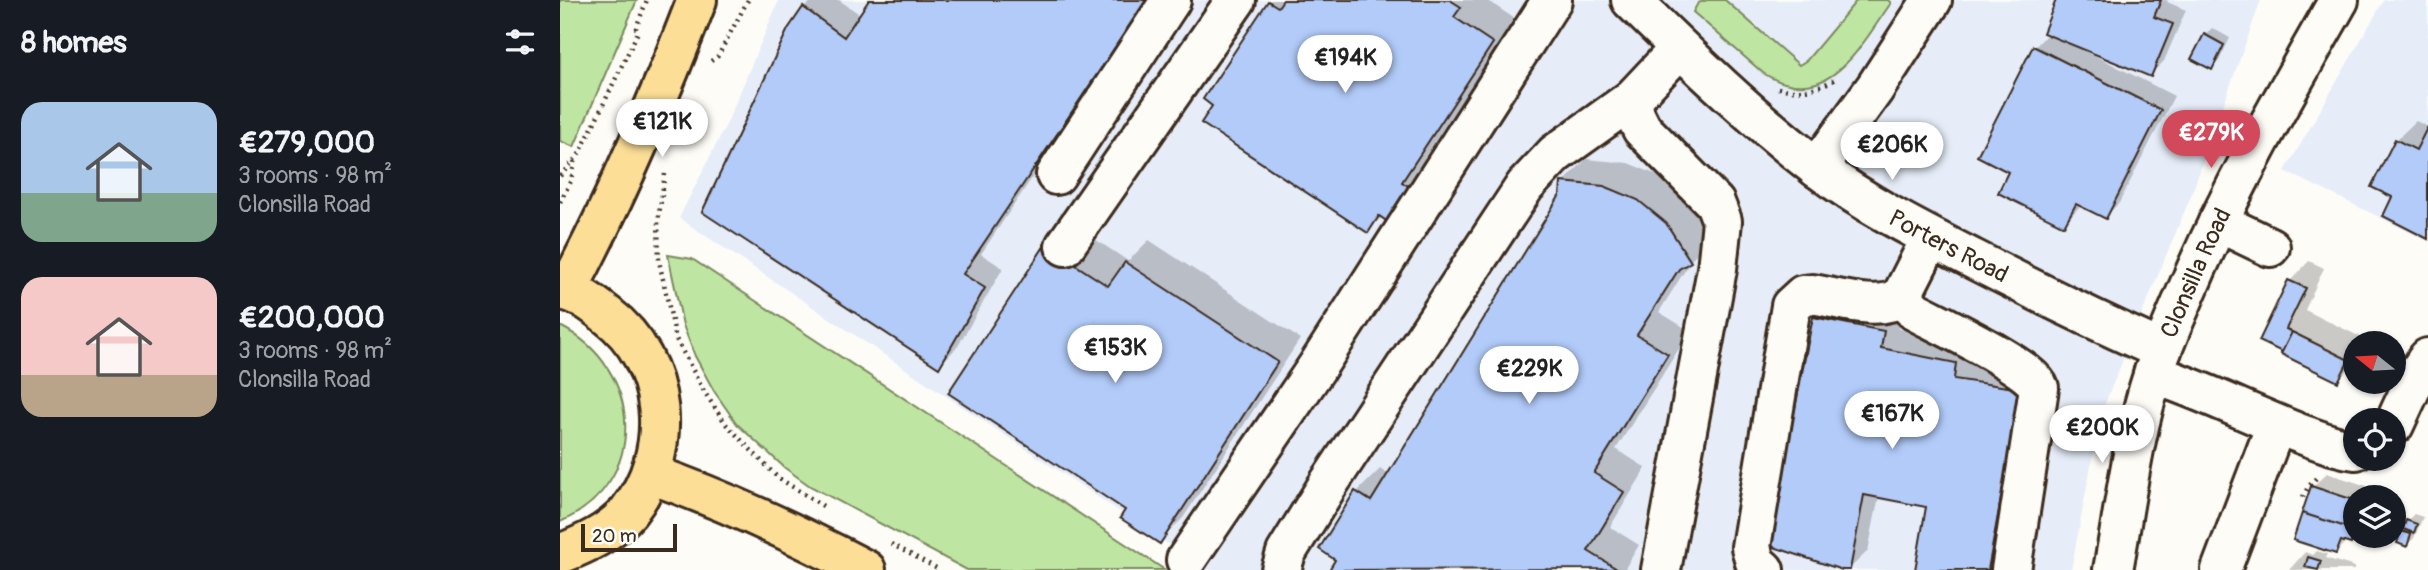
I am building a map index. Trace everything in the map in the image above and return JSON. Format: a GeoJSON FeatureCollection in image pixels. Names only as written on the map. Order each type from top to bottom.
{"type":"FeatureCollection","features":[{"type":"Feature","properties":{"kind":"main road"},"geometry":{"type":"LineString","coordinates":[[560,554],[593,541],[627,513],[650,474],[660,435],[658,395],[644,357],[620,325],[589,300],[563,290],[593,242],[697,0]]}},
{"type":"Feature","properties":{"kind":"main road"},"geometry":{"type":"LineString","coordinates":[[650,474],[686,486],[866,570]]}},
{"type":"Feature","properties":{"kind":"street"},"geometry":{"type":"LineString","coordinates":[[1056,175],[1171,0]]}},
{"type":"Feature","properties":{"kind":"street"},"geometry":{"type":"LineString","coordinates":[[1065,246],[1236,0]]}},
{"type":"Feature","properties":{"kind":"street"},"geometry":{"type":"LineString","coordinates":[[1186,560],[1325,355],[1552,0]]}},
{"type":"Feature","properties":{"kind":"street","name":"Porters Road"},"geometry":{"type":"LineString","coordinates":[[1631,0],[1710,77],[1817,168],[1885,213],[2098,322],[2197,389],[2276,425],[2343,448]]}},
{"type":"Feature","properties":{"kind":"street","name":"Clonsilla Road"},"geometry":{"type":"LineString","coordinates":[[2113,570],[2133,457],[2157,362],[2218,222],[2265,127],[2339,0]]}},
{"type":"Feature","properties":{"kind":"street"},"geometry":{"type":"LineString","coordinates":[[1817,168],[1875,88],[1925,2]]}},
{"type":"Feature","properties":{"kind":"street"},"geometry":{"type":"LineString","coordinates":[[1281,570],[1286,554],[1329,483],[1525,186],[1555,154],[1632,99],[1680,48]]}},
{"type":"Feature","properties":{"kind":"street"},"geometry":{"type":"LineString","coordinates":[[1632,99],[1635,115],[1642,129],[1715,203],[1722,221],[1717,269],[1661,570]]}},
{"type":"Feature","properties":{"kind":"street"},"geometry":{"type":"LineString","coordinates":[[2218,222],[2270,247]]}},
{"type":"Feature","properties":{"kind":"street"},"geometry":{"type":"LineString","coordinates":[[1764,570],[1755,562],[1751,547],[1791,306],[1803,295],[1812,294],[1886,305],[1901,298],[1931,238]]}},
{"type":"Feature","properties":{"kind":"street"},"geometry":{"type":"LineString","coordinates":[[1905,290],[1906,302],[1915,311],[2019,367],[2037,381],[2039,388],[2011,570]]}},
{"type":"Feature","properties":{"kind":"street"},"geometry":{"type":"LineString","coordinates":[[2402,408],[2428,358]]}},
{"type":"Feature","properties":{"kind":"street"},"geometry":{"type":"LineString","coordinates":[[2221,570],[2276,425]]}},
{"type":"Feature","properties":{"kind":"path"},"geometry":{"type":"LineString","coordinates":[[560,176],[580,153],[638,32],[636,28],[647,0]]}},
{"type":"Feature","properties":{"kind":"path"},"geometry":{"type":"LineString","coordinates":[[704,65],[718,56],[748,0]]}},
{"type":"Feature","properties":{"kind":"path"},"geometry":{"type":"LineString","coordinates":[[1771,84],[1793,91],[1815,89],[1837,78]]}},
{"type":"Feature","properties":{"kind":"path"},"geometry":{"type":"LineString","coordinates":[[560,202],[571,181],[575,158]]}},
{"type":"Feature","properties":{"kind":"path"},"geometry":{"type":"LineString","coordinates":[[667,163],[658,221],[659,261],[676,338],[705,393],[726,425],[776,477],[824,507]]}},
{"type":"Feature","properties":{"kind":"path"},"geometry":{"type":"LineString","coordinates":[[2304,497],[2320,467]]}},
{"type":"Feature","properties":{"kind":"shaded area"},"geometry":{"type":"Polygon","coordinates":[[[779,0],[2261,0],[2190,198],[2101,413],[2071,570],[1207,570],[679,218],[727,123],[779,0]]]}},
{"type":"Feature","properties":{"kind":"shaded area"},"geometry":{"type":"Polygon","coordinates":[[[2384,0],[2428,0],[2428,241],[2285,171],[2384,0]]]}},
{"type":"Feature","properties":{"kind":"green space"},"geometry":{"type":"Polygon","coordinates":[[[560,0],[637,0],[574,147],[560,141],[560,0]]]}},
{"type":"Feature","properties":{"kind":"green space"},"geometry":{"type":"Polygon","coordinates":[[[1725,0],[1799,65],[1807,60],[1857,0],[1888,0],[1891,3],[1866,39],[1839,70],[1823,80],[1806,85],[1786,83],[1763,73],[1693,12],[1698,3],[1725,0]]]}},
{"type":"Feature","properties":{"kind":"green space"},"geometry":{"type":"Polygon","coordinates":[[[668,255],[692,259],[1165,570],[967,570],[810,486],[785,468],[737,424],[714,391],[695,356],[683,325],[668,255]]]}},
{"type":"Feature","properties":{"kind":"green space"},"geometry":{"type":"Polygon","coordinates":[[[560,326],[588,345],[608,369],[621,396],[625,425],[622,454],[610,481],[589,504],[560,522],[560,326]]]}},
{"type":"Feature","properties":{"kind":"building"},"geometry":{"type":"Polygon","coordinates":[[[869,0],[1147,0],[963,274],[985,288],[939,368],[702,212],[788,29],[803,7],[844,37],[869,0]]]}},
{"type":"Feature","properties":{"kind":"building"},"geometry":{"type":"Polygon","coordinates":[[[1283,0],[1450,0],[1461,7],[1454,17],[1493,43],[1402,182],[1414,190],[1391,224],[1379,216],[1368,233],[1201,123],[1212,106],[1203,99],[1268,1],[1278,7],[1283,0]]]}},
{"type":"Feature","properties":{"kind":"building"},"geometry":{"type":"Polygon","coordinates":[[[2056,0],[2161,0],[2154,17],[2173,24],[2151,77],[2043,33],[2056,0]]]}},
{"type":"Feature","properties":{"kind":"building"},"geometry":{"type":"Polygon","coordinates":[[[2204,34],[2224,45],[2212,70],[2191,59],[2204,34]]]}},
{"type":"Feature","properties":{"kind":"building"},"geometry":{"type":"Polygon","coordinates":[[[2033,46],[2161,110],[2106,219],[2076,204],[2064,226],[1998,193],[2008,172],[1977,156],[2033,46]]]}},
{"type":"Feature","properties":{"kind":"building"},"geometry":{"type":"Polygon","coordinates":[[[2427,128],[2428,239],[2383,216],[2392,197],[2371,187],[2395,139],[2416,150],[2427,128]]]}},
{"type":"Feature","properties":{"kind":"building"},"geometry":{"type":"Polygon","coordinates":[[[1561,182],[1604,186],[1638,200],[1666,223],[1691,262],[1679,269],[1637,335],[1668,354],[1594,473],[1624,492],[1588,551],[1617,569],[1329,570],[1335,560],[1319,549],[1355,491],[1371,501],[1560,195],[1561,182]]]}},
{"type":"Feature","properties":{"kind":"building"},"geometry":{"type":"Polygon","coordinates":[[[1045,245],[1108,286],[1125,262],[1278,362],[1160,544],[1120,518],[1125,510],[948,393],[1045,245]]]}},
{"type":"Feature","properties":{"kind":"building"},"geometry":{"type":"Polygon","coordinates":[[[2288,280],[2306,288],[2286,329],[2292,332],[2282,352],[2259,341],[2288,280]]]}},
{"type":"Feature","properties":{"kind":"building"},"geometry":{"type":"Polygon","coordinates":[[[1813,317],[1884,331],[1881,348],[1956,363],[1954,379],[2021,389],[1988,570],[1915,570],[1926,507],[1864,495],[1850,570],[1842,570],[1768,545],[1813,317]]]}},
{"type":"Feature","properties":{"kind":"building"},"geometry":{"type":"Polygon","coordinates":[[[2292,332],[2343,357],[2343,372],[2338,382],[2281,354],[2292,332]]]}},
{"type":"Feature","properties":{"kind":"building"},"geometry":{"type":"Polygon","coordinates":[[[2311,486],[2343,496],[2343,526],[2302,513],[2311,486]]]}},
{"type":"Feature","properties":{"kind":"building"},"geometry":{"type":"Polygon","coordinates":[[[2302,513],[2343,526],[2343,542],[2336,554],[2293,540],[2302,513]]]}},
{"type":"Feature","properties":{"kind":"building"},"geometry":{"type":"Polygon","coordinates":[[[2406,520],[2417,524],[2414,533],[2406,530],[2406,520]]]}},
{"type":"Feature","properties":{"kind":"building"},"geometry":{"type":"Polygon","coordinates":[[[2406,532],[2411,534],[2406,547],[2406,532]]]}},
{"type":"Feature","properties":{"kind":"building"},"geometry":{"type":"Polygon","coordinates":[[[2308,557],[2321,561],[2318,570],[2305,567],[2308,557]]]}}]}
